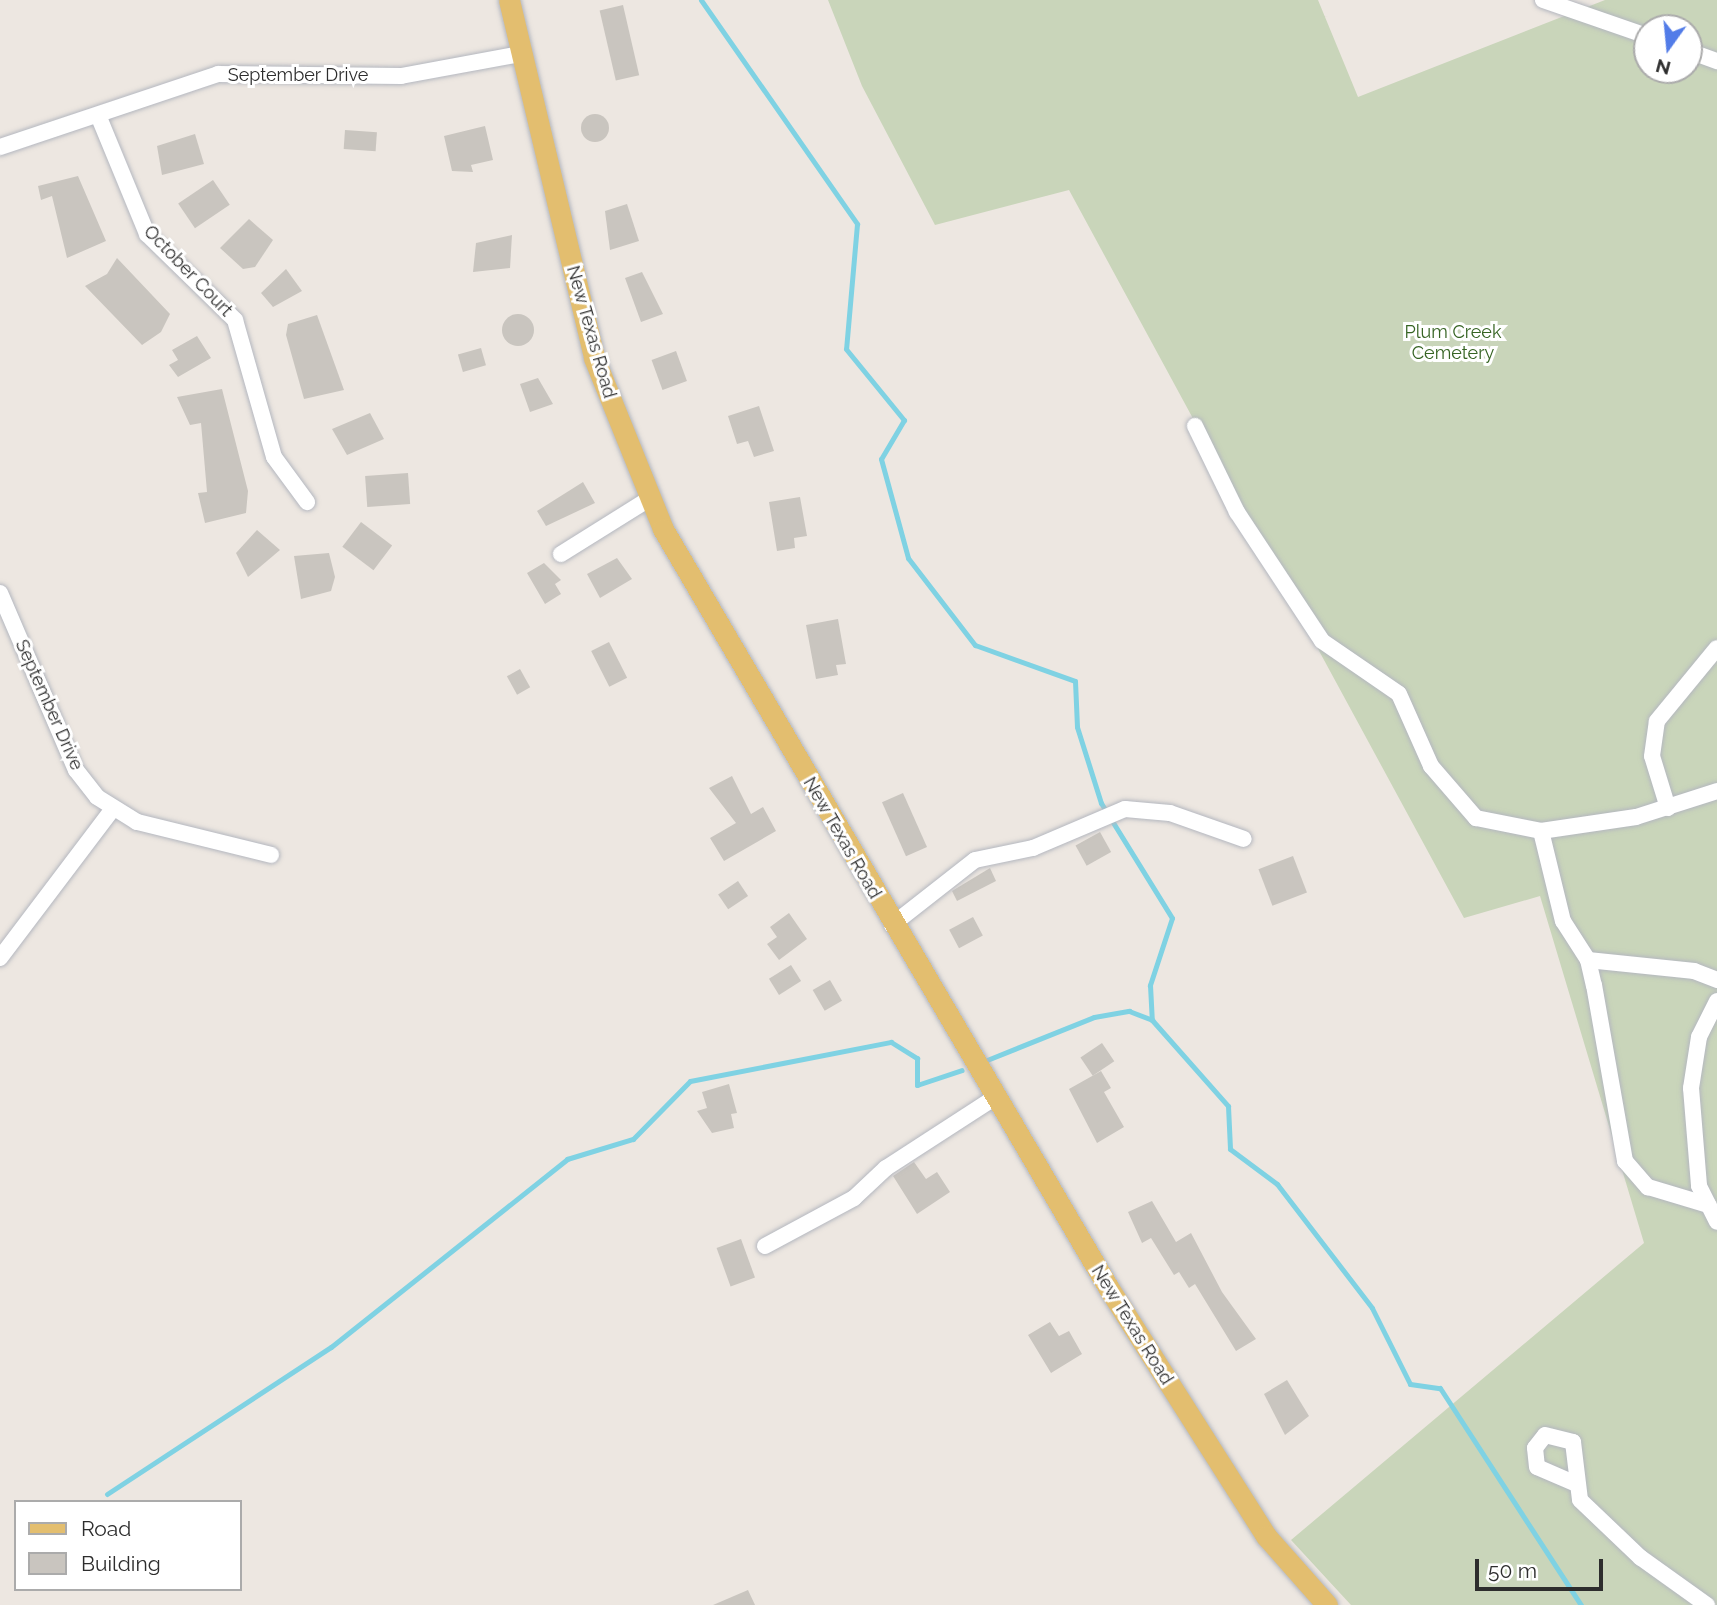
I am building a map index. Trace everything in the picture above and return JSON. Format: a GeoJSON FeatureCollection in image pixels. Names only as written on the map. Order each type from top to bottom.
{"type":"FeatureCollection","features":[{"type":"Feature","properties":{"kind":"main road","name":"New Texas Road"},"geometry":{"type":"LineString","coordinates":[[509,0],[594,358],[649,499],[994,1098],[1266,1536],[1327,1605]]}},
{"type":"Feature","properties":{"kind":"street"},"geometry":{"type":"LineString","coordinates":[[1542,0],[1633,31]]}},
{"type":"Feature","properties":{"kind":"street","name":"September Drive"},"geometry":{"type":"LineString","coordinates":[[0,147],[218,74],[401,76],[521,54]]}},
{"type":"Feature","properties":{"kind":"street","name":"October Court"},"geometry":{"type":"LineString","coordinates":[[98,116],[147,233],[235,320],[274,457],[307,502]]}},
{"type":"Feature","properties":{"kind":"street"},"geometry":{"type":"LineString","coordinates":[[1195,426],[1237,512],[1322,641],[1399,694],[1431,766],[1476,818],[1541,831],[1668,808],[1717,791]]}},
{"type":"Feature","properties":{"kind":"street"},"geometry":{"type":"LineString","coordinates":[[561,554],[649,499]]}},
{"type":"Feature","properties":{"kind":"street","name":"September Drive"},"geometry":{"type":"LineString","coordinates":[[0,593],[76,770],[111,811]]}},
{"type":"Feature","properties":{"kind":"street"},"geometry":{"type":"LineString","coordinates":[[1668,808],[1652,756],[1657,721],[1717,648]]}},
{"type":"Feature","properties":{"kind":"street"},"geometry":{"type":"LineString","coordinates":[[892,925],[975,860],[1033,848],[1125,809],[1170,813],[1244,839]]}},
{"type":"Feature","properties":{"kind":"street"},"geometry":{"type":"LineString","coordinates":[[0,958],[111,811],[271,855]]}},
{"type":"Feature","properties":{"kind":"street"},"geometry":{"type":"LineString","coordinates":[[1541,831],[1563,921],[1588,960],[1625,1161],[1648,1187],[1708,1205]]}},
{"type":"Feature","properties":{"kind":"street"},"geometry":{"type":"LineString","coordinates":[[1588,960],[1695,971],[1717,980]]}},
{"type":"Feature","properties":{"kind":"street"},"geometry":{"type":"LineString","coordinates":[[1717,1001],[1699,1037],[1691,1088],[1699,1186],[1717,1222]]}},
{"type":"Feature","properties":{"kind":"street"},"geometry":{"type":"LineString","coordinates":[[765,1246],[854,1198],[886,1168],[994,1098]]}},
{"type":"Feature","properties":{"kind":"street"},"geometry":{"type":"LineString","coordinates":[[1574,1483],[1580,1500],[1616,1535],[1707,1605]]}},
{"type":"Feature","properties":{"kind":"green space","name":"Plum Creek Cemetery"},"geometry":{"type":"Polygon","coordinates":[[[828,0],[1318,0],[1358,97],[1605,0],[1717,0],[1717,1605],[1351,1605],[1291,1540],[1644,1243],[1540,896],[1464,918],[1069,190],[935,225],[862,86],[828,0]]]}},
{"type":"Feature","properties":{"kind":"building"},"geometry":{"type":"Polygon","coordinates":[[[623,5],[639,75],[616,81],[600,10],[623,5]]]}},
{"type":"Feature","properties":{"kind":"building"},"geometry":{"type":"Polygon","coordinates":[[[595,114],[605,118],[609,128],[605,138],[595,142],[585,138],[581,128],[585,118],[595,114]]]}},
{"type":"Feature","properties":{"kind":"building"},"geometry":{"type":"Polygon","coordinates":[[[485,126],[493,160],[471,165],[473,172],[452,171],[444,136],[485,126]]]}},
{"type":"Feature","properties":{"kind":"building"},"geometry":{"type":"Polygon","coordinates":[[[345,130],[377,132],[376,151],[344,149],[345,130]]]}},
{"type":"Feature","properties":{"kind":"building"},"geometry":{"type":"Polygon","coordinates":[[[195,134],[204,164],[162,175],[157,146],[195,134]]]}},
{"type":"Feature","properties":{"kind":"building"},"geometry":{"type":"Polygon","coordinates":[[[78,176],[106,241],[67,258],[52,196],[41,200],[38,186],[78,176]]]}},
{"type":"Feature","properties":{"kind":"building"},"geometry":{"type":"Polygon","coordinates":[[[213,180],[230,205],[195,228],[178,203],[213,180]]]}},
{"type":"Feature","properties":{"kind":"building"},"geometry":{"type":"Polygon","coordinates":[[[627,204],[639,241],[610,250],[605,211],[627,204]]]}},
{"type":"Feature","properties":{"kind":"building"},"geometry":{"type":"Polygon","coordinates":[[[249,219],[273,240],[255,267],[243,269],[220,248],[249,219]]]}},
{"type":"Feature","properties":{"kind":"building"},"geometry":{"type":"Polygon","coordinates":[[[512,235],[510,268],[473,272],[476,243],[512,235]]]}},
{"type":"Feature","properties":{"kind":"building"},"geometry":{"type":"Polygon","coordinates":[[[117,258],[170,314],[161,332],[142,345],[85,286],[107,274],[117,258]]]}},
{"type":"Feature","properties":{"kind":"building"},"geometry":{"type":"Polygon","coordinates":[[[286,269],[302,291],[273,307],[261,293],[286,269]]]}},
{"type":"Feature","properties":{"kind":"building"},"geometry":{"type":"Polygon","coordinates":[[[642,272],[663,314],[641,322],[625,278],[642,272]]]}},
{"type":"Feature","properties":{"kind":"building"},"geometry":{"type":"Polygon","coordinates":[[[518,314],[529,319],[534,330],[529,341],[518,346],[507,341],[502,330],[507,319],[518,314]]]}},
{"type":"Feature","properties":{"kind":"building"},"geometry":{"type":"Polygon","coordinates":[[[317,315],[344,390],[304,399],[286,335],[288,324],[317,315]]]}},
{"type":"Feature","properties":{"kind":"building"},"geometry":{"type":"Polygon","coordinates":[[[197,336],[211,358],[178,377],[169,365],[178,360],[172,350],[197,336]]]}},
{"type":"Feature","properties":{"kind":"building"},"geometry":{"type":"Polygon","coordinates":[[[481,348],[486,365],[463,372],[458,355],[481,348]]]}},
{"type":"Feature","properties":{"kind":"building"},"geometry":{"type":"Polygon","coordinates":[[[676,351],[687,381],[663,390],[652,360],[676,351]]]}},
{"type":"Feature","properties":{"kind":"building"},"geometry":{"type":"Polygon","coordinates":[[[538,378],[553,404],[530,412],[520,384],[538,378]]]}},
{"type":"Feature","properties":{"kind":"building"},"geometry":{"type":"Polygon","coordinates":[[[222,389],[248,491],[246,513],[205,523],[198,493],[207,492],[201,423],[190,425],[177,397],[222,389]]]}},
{"type":"Feature","properties":{"kind":"building"},"geometry":{"type":"Polygon","coordinates":[[[759,406],[774,451],[754,457],[748,441],[737,444],[728,416],[759,406]]]}},
{"type":"Feature","properties":{"kind":"building"},"geometry":{"type":"Polygon","coordinates":[[[370,413],[384,439],[347,455],[332,429],[370,413]]]}},
{"type":"Feature","properties":{"kind":"building"},"geometry":{"type":"Polygon","coordinates":[[[408,473],[410,504],[367,507],[365,476],[408,473]]]}},
{"type":"Feature","properties":{"kind":"building"},"geometry":{"type":"Polygon","coordinates":[[[583,482],[595,503],[546,526],[537,511],[583,482]]]}},
{"type":"Feature","properties":{"kind":"building"},"geometry":{"type":"Polygon","coordinates":[[[800,497],[807,536],[794,538],[795,548],[777,551],[769,502],[800,497]]]}},
{"type":"Feature","properties":{"kind":"building"},"geometry":{"type":"Polygon","coordinates":[[[361,522],[392,545],[373,570],[342,547],[361,522]]]}},
{"type":"Feature","properties":{"kind":"building"},"geometry":{"type":"Polygon","coordinates":[[[257,530],[280,550],[248,577],[236,553],[257,530]]]}},
{"type":"Feature","properties":{"kind":"building"},"geometry":{"type":"Polygon","coordinates":[[[329,553],[335,577],[331,591],[301,599],[294,556],[329,553]]]}},
{"type":"Feature","properties":{"kind":"building"},"geometry":{"type":"Polygon","coordinates":[[[617,558],[632,579],[600,598],[587,574],[617,558]]]}},
{"type":"Feature","properties":{"kind":"building"},"geometry":{"type":"Polygon","coordinates":[[[544,563],[561,580],[555,584],[561,594],[545,604],[527,573],[544,563]]]}},
{"type":"Feature","properties":{"kind":"building"},"geometry":{"type":"Polygon","coordinates":[[[838,619],[846,664],[836,665],[838,675],[816,679],[806,625],[838,619]]]}},
{"type":"Feature","properties":{"kind":"building"},"geometry":{"type":"Polygon","coordinates":[[[609,642],[627,678],[609,687],[591,651],[609,642]]]}},
{"type":"Feature","properties":{"kind":"building"},"geometry":{"type":"Polygon","coordinates":[[[520,669],[530,687],[517,695],[507,676],[520,669]]]}},
{"type":"Feature","properties":{"kind":"building"},"geometry":{"type":"Polygon","coordinates":[[[732,776],[751,814],[763,807],[776,831],[724,861],[710,838],[736,823],[709,788],[732,776]]]}},
{"type":"Feature","properties":{"kind":"building"},"geometry":{"type":"Polygon","coordinates":[[[903,793],[927,847],[906,856],[882,802],[903,793]]]}},
{"type":"Feature","properties":{"kind":"building"},"geometry":{"type":"Polygon","coordinates":[[[1100,832],[1111,852],[1087,866],[1076,846],[1100,832]]]}},
{"type":"Feature","properties":{"kind":"building"},"geometry":{"type":"Polygon","coordinates":[[[1293,856],[1307,892],[1272,906],[1258,869],[1293,856]]]}},
{"type":"Feature","properties":{"kind":"building"},"geometry":{"type":"Polygon","coordinates":[[[990,868],[996,881],[957,901],[952,891],[990,868]]]}},
{"type":"Feature","properties":{"kind":"building"},"geometry":{"type":"Polygon","coordinates":[[[738,881],[748,896],[728,909],[718,894],[738,881]]]}},
{"type":"Feature","properties":{"kind":"building"},"geometry":{"type":"Polygon","coordinates":[[[789,913],[807,939],[779,960],[767,944],[777,937],[770,927],[789,913]]]}},
{"type":"Feature","properties":{"kind":"building"},"geometry":{"type":"Polygon","coordinates":[[[973,917],[983,936],[959,948],[949,930],[973,917]]]}},
{"type":"Feature","properties":{"kind":"building"},"geometry":{"type":"Polygon","coordinates":[[[791,965],[801,981],[779,995],[769,979],[791,965]]]}},
{"type":"Feature","properties":{"kind":"building"},"geometry":{"type":"Polygon","coordinates":[[[830,980],[842,1001],[825,1011],[813,990],[830,980]]]}},
{"type":"Feature","properties":{"kind":"building"},"geometry":{"type":"Polygon","coordinates":[[[1102,1043],[1114,1061],[1093,1076],[1080,1058],[1102,1043]]]}},
{"type":"Feature","properties":{"kind":"building"},"geometry":{"type":"Polygon","coordinates":[[[1101,1071],[1111,1088],[1104,1092],[1124,1127],[1097,1143],[1069,1089],[1101,1071]]]}},
{"type":"Feature","properties":{"kind":"building"},"geometry":{"type":"Polygon","coordinates":[[[729,1084],[737,1113],[731,1114],[734,1128],[712,1133],[697,1111],[707,1108],[702,1092],[729,1084]]]}},
{"type":"Feature","properties":{"kind":"building"},"geometry":{"type":"Polygon","coordinates":[[[914,1162],[926,1179],[937,1172],[950,1192],[917,1214],[893,1176],[914,1162]]]}},
{"type":"Feature","properties":{"kind":"building"},"geometry":{"type":"Polygon","coordinates":[[[1152,1201],[1176,1242],[1191,1233],[1222,1292],[1256,1339],[1236,1351],[1195,1284],[1189,1288],[1179,1272],[1174,1275],[1151,1238],[1142,1243],[1128,1212],[1152,1201]]]}},
{"type":"Feature","properties":{"kind":"building"},"geometry":{"type":"Polygon","coordinates":[[[741,1239],[755,1278],[731,1286],[717,1248],[741,1239]]]}},
{"type":"Feature","properties":{"kind":"building"},"geometry":{"type":"Polygon","coordinates":[[[1050,1322],[1059,1336],[1069,1331],[1082,1354],[1051,1373],[1028,1335],[1050,1322]]]}},
{"type":"Feature","properties":{"kind":"building"},"geometry":{"type":"Polygon","coordinates":[[[1287,1380],[1309,1416],[1285,1435],[1264,1394],[1287,1380]]]}},
{"type":"Feature","properties":{"kind":"building"},"geometry":{"type":"Polygon","coordinates":[[[748,1590],[755,1605],[713,1605],[748,1590]]]}},
{"type":"Feature","properties":{"kind":"waterway"},"geometry":{"type":"LineString","coordinates":[[701,0],[857,224],[846,349],[904,420],[881,459],[908,558],[975,645],[1075,681],[1077,727],[1101,803],[1172,918],[1150,985],[1152,1020]]}},
{"type":"Feature","properties":{"kind":"waterway"},"geometry":{"type":"LineString","coordinates":[[987,1060],[1094,1017],[1129,1011],[1152,1020],[1228,1106],[1230,1149],[1277,1184],[1372,1308],[1410,1384],[1440,1388],[1581,1605]]}},
{"type":"Feature","properties":{"kind":"waterway"},"geometry":{"type":"LineString","coordinates":[[107,1494],[331,1347],[567,1159],[633,1139],[690,1081],[891,1042],[917,1058],[917,1085],[962,1070]]}}]}
